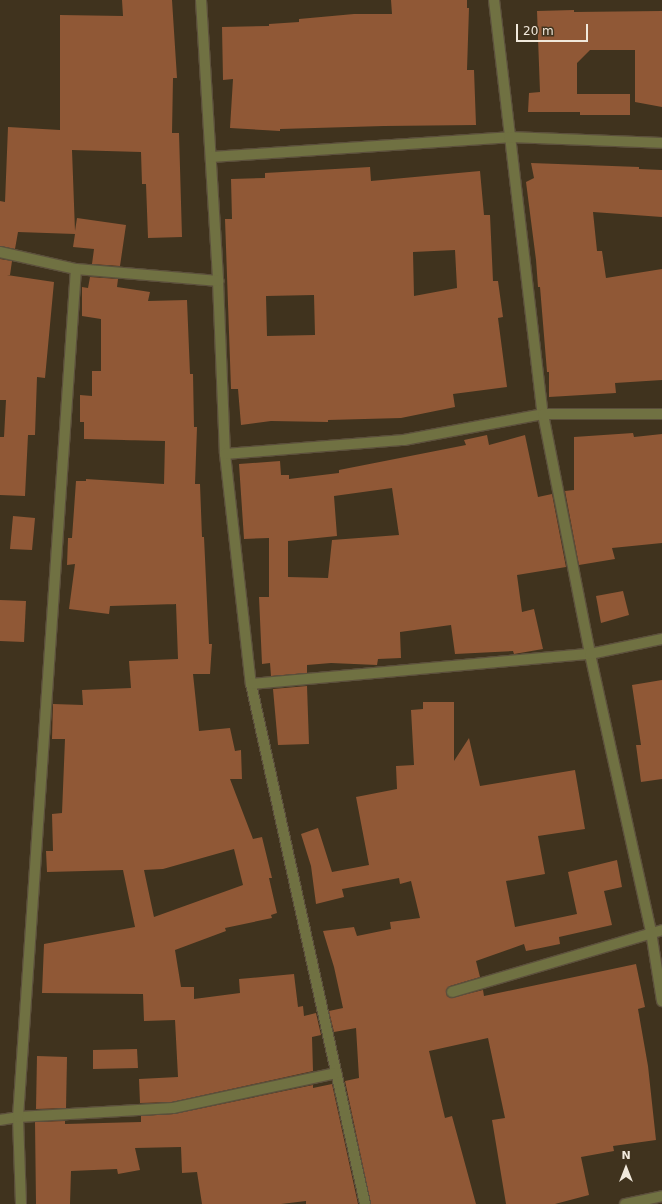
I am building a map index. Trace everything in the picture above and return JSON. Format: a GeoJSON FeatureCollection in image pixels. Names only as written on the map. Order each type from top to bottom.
{"type":"FeatureCollection","features":[{"type":"Feature","properties":{"kind":"street"},"geometry":{"type":"LineString","coordinates":[[201,0],[218,280],[225,454],[251,684],[365,1204]]}},
{"type":"Feature","properties":{"kind":"street"},"geometry":{"type":"LineString","coordinates":[[494,0],[509,138],[543,414],[590,654],[651,932],[662,1001]]}},
{"type":"Feature","properties":{"kind":"street"},"geometry":{"type":"LineString","coordinates":[[210,157],[509,138],[662,143]]}},
{"type":"Feature","properties":{"kind":"street"},"geometry":{"type":"LineString","coordinates":[[0,252],[76,269],[218,280]]}},
{"type":"Feature","properties":{"kind":"street"},"geometry":{"type":"LineString","coordinates":[[21,1204],[18,1117],[76,269]]}},
{"type":"Feature","properties":{"kind":"street"},"geometry":{"type":"LineString","coordinates":[[225,454],[404,440],[543,414],[662,414]]}},
{"type":"Feature","properties":{"kind":"street"},"geometry":{"type":"LineString","coordinates":[[251,684],[590,654],[662,640]]}},
{"type":"Feature","properties":{"kind":"street"},"geometry":{"type":"LineString","coordinates":[[452,992],[662,930]]}},
{"type":"Feature","properties":{"kind":"street"},"geometry":{"type":"LineString","coordinates":[[0,1120],[18,1117],[173,1108],[336,1073]]}},
{"type":"Feature","properties":{"kind":"street"},"geometry":{"type":"LineString","coordinates":[[625,1204],[662,1196]]}},
{"type":"Feature","properties":{"kind":"building"},"geometry":{"type":"Polygon","coordinates":[[[122,0],[172,0],[177,78],[173,78],[172,133],[179,133],[182,237],[148,238],[146,184],[142,184],[141,152],[72,150],[75,231],[77,218],[126,225],[120,266],[92,264],[94,249],[73,247],[75,234],[18,232],[15,249],[0,246],[0,201],[5,202],[8,127],[60,130],[60,15],[123,16],[122,0]]]}},
{"type":"Feature","properties":{"kind":"building"},"geometry":{"type":"Polygon","coordinates":[[[391,0],[467,0],[467,8],[469,8],[467,70],[474,70],[476,125],[280,129],[280,131],[230,128],[233,79],[223,80],[222,27],[269,26],[269,24],[299,22],[299,19],[354,14],[392,14],[391,0]]]}},
{"type":"Feature","properties":{"kind":"building"},"geometry":{"type":"Polygon","coordinates":[[[574,10],[574,12],[662,11],[662,107],[635,102],[635,50],[590,50],[577,63],[577,94],[630,94],[630,115],[580,115],[580,112],[528,112],[529,93],[540,92],[537,11],[574,10]]]}},
{"type":"Feature","properties":{"kind":"building"},"geometry":{"type":"Polygon","coordinates":[[[531,163],[639,167],[639,169],[662,170],[662,217],[593,212],[597,251],[602,251],[606,278],[662,269],[662,380],[615,383],[616,393],[549,397],[549,372],[547,372],[540,287],[538,287],[526,182],[534,178],[531,163]]]}},
{"type":"Feature","properties":{"kind":"building"},"geometry":{"type":"Polygon","coordinates":[[[370,167],[371,181],[480,171],[484,215],[490,215],[493,281],[498,281],[503,317],[498,318],[507,387],[453,394],[455,407],[401,418],[328,420],[328,422],[271,421],[241,425],[238,389],[231,389],[225,219],[232,219],[231,179],[265,178],[265,173],[370,167]],[[455,250],[413,252],[414,296],[457,288],[455,250]],[[314,295],[266,296],[267,336],[315,335],[314,295]]]}},
{"type":"Feature","properties":{"kind":"building"},"geometry":{"type":"Polygon","coordinates":[[[0,259],[12,261],[10,275],[7,275],[54,282],[45,378],[37,377],[35,435],[28,435],[25,496],[0,495],[0,437],[4,437],[6,400],[0,400],[0,259]]]}},
{"type":"Feature","properties":{"kind":"building"},"geometry":{"type":"Polygon","coordinates":[[[90,277],[118,279],[117,287],[150,292],[148,301],[187,300],[190,374],[193,374],[194,427],[197,427],[195,484],[200,484],[209,644],[212,644],[210,674],[193,674],[199,731],[230,728],[235,751],[241,750],[242,779],[230,779],[253,839],[262,837],[272,878],[269,878],[277,913],[271,915],[272,918],[225,928],[226,931],[175,950],[181,987],[194,987],[194,999],[240,993],[239,979],[294,974],[298,1007],[303,1006],[304,1016],[316,1013],[321,1035],[312,1037],[313,1071],[172,1102],[140,1103],[139,1079],[178,1077],[175,1020],[144,1021],[143,994],[42,993],[44,944],[135,927],[123,870],[47,872],[46,851],[53,851],[52,814],[62,813],[65,739],[52,739],[53,704],[83,705],[82,690],[131,688],[129,661],[178,659],[176,604],[110,606],[109,614],[69,609],[75,564],[67,565],[68,538],[72,538],[76,481],[86,481],[86,479],[164,484],[165,441],[84,439],[84,422],[80,422],[80,395],[92,396],[92,371],[101,371],[101,319],[82,316],[82,287],[88,288],[90,277]],[[234,849],[163,869],[144,870],[154,917],[243,885],[234,849]]]}},
{"type":"Feature","properties":{"kind":"building"},"geometry":{"type":"Polygon","coordinates":[[[633,433],[634,437],[662,434],[662,543],[612,548],[615,559],[579,565],[565,491],[574,490],[574,437],[633,433]]]}},
{"type":"Feature","properties":{"kind":"building"},"geometry":{"type":"Polygon","coordinates":[[[487,435],[489,445],[525,435],[538,497],[552,494],[566,567],[517,575],[522,612],[534,609],[543,649],[514,654],[513,651],[455,654],[451,625],[400,632],[401,658],[378,659],[377,665],[331,663],[307,665],[307,673],[271,676],[270,663],[262,664],[259,597],[269,597],[269,538],[244,539],[239,464],[280,461],[281,475],[289,475],[289,479],[339,473],[339,470],[466,445],[464,440],[487,435]],[[392,488],[334,496],[337,536],[288,541],[288,577],[328,578],[332,540],[399,535],[392,488]]]}},
{"type":"Feature","properties":{"kind":"building"},"geometry":{"type":"Polygon","coordinates":[[[13,516],[35,518],[32,550],[10,549],[13,516]]]}},
{"type":"Feature","properties":{"kind":"building"},"geometry":{"type":"Polygon","coordinates":[[[623,591],[629,615],[601,623],[596,596],[623,591]]]}},
{"type":"Feature","properties":{"kind":"building"},"geometry":{"type":"Polygon","coordinates":[[[0,600],[26,601],[24,642],[0,641],[0,600]]]}},
{"type":"Feature","properties":{"kind":"building"},"geometry":{"type":"Polygon","coordinates":[[[662,680],[662,779],[641,782],[636,745],[641,745],[632,685],[662,680]]]}},
{"type":"Feature","properties":{"kind":"building"},"geometry":{"type":"Polygon","coordinates":[[[307,686],[309,744],[278,745],[273,689],[307,686]]]}},
{"type":"Feature","properties":{"kind":"building"},"geometry":{"type":"Polygon","coordinates":[[[423,702],[454,702],[454,761],[469,738],[480,786],[575,770],[585,829],[538,836],[545,874],[506,881],[515,927],[577,914],[568,872],[617,860],[622,887],[604,891],[612,925],[559,937],[560,944],[526,951],[524,944],[476,961],[480,977],[450,986],[446,991],[447,996],[451,998],[483,990],[484,996],[636,964],[645,1007],[638,1009],[648,1066],[656,1140],[613,1146],[614,1151],[581,1157],[589,1195],[555,1204],[506,1204],[492,1120],[505,1118],[488,1038],[429,1051],[445,1118],[452,1116],[476,1204],[371,1204],[345,1081],[359,1078],[356,1028],[334,1032],[329,1011],[343,1008],[334,967],[323,931],[354,927],[357,936],[391,929],[390,922],[420,918],[411,881],[400,884],[399,878],[342,889],[344,897],[316,904],[311,866],[301,834],[318,828],[332,872],[369,865],[356,797],[397,789],[396,766],[414,765],[411,710],[423,709],[423,702]]]}},
{"type":"Feature","properties":{"kind":"building"},"geometry":{"type":"Polygon","coordinates":[[[137,1049],[138,1068],[93,1069],[93,1050],[137,1049]]]}},
{"type":"Feature","properties":{"kind":"building"},"geometry":{"type":"Polygon","coordinates":[[[37,1056],[67,1057],[66,1108],[36,1109],[37,1056]]]}},
{"type":"Feature","properties":{"kind":"building"},"geometry":{"type":"Polygon","coordinates":[[[332,1084],[358,1204],[306,1204],[306,1201],[281,1204],[202,1204],[197,1172],[182,1173],[181,1147],[135,1148],[140,1170],[118,1174],[117,1169],[71,1171],[70,1204],[36,1204],[35,1122],[65,1121],[65,1124],[141,1122],[141,1116],[174,1114],[313,1085],[313,1088],[332,1084]]]}}]}
